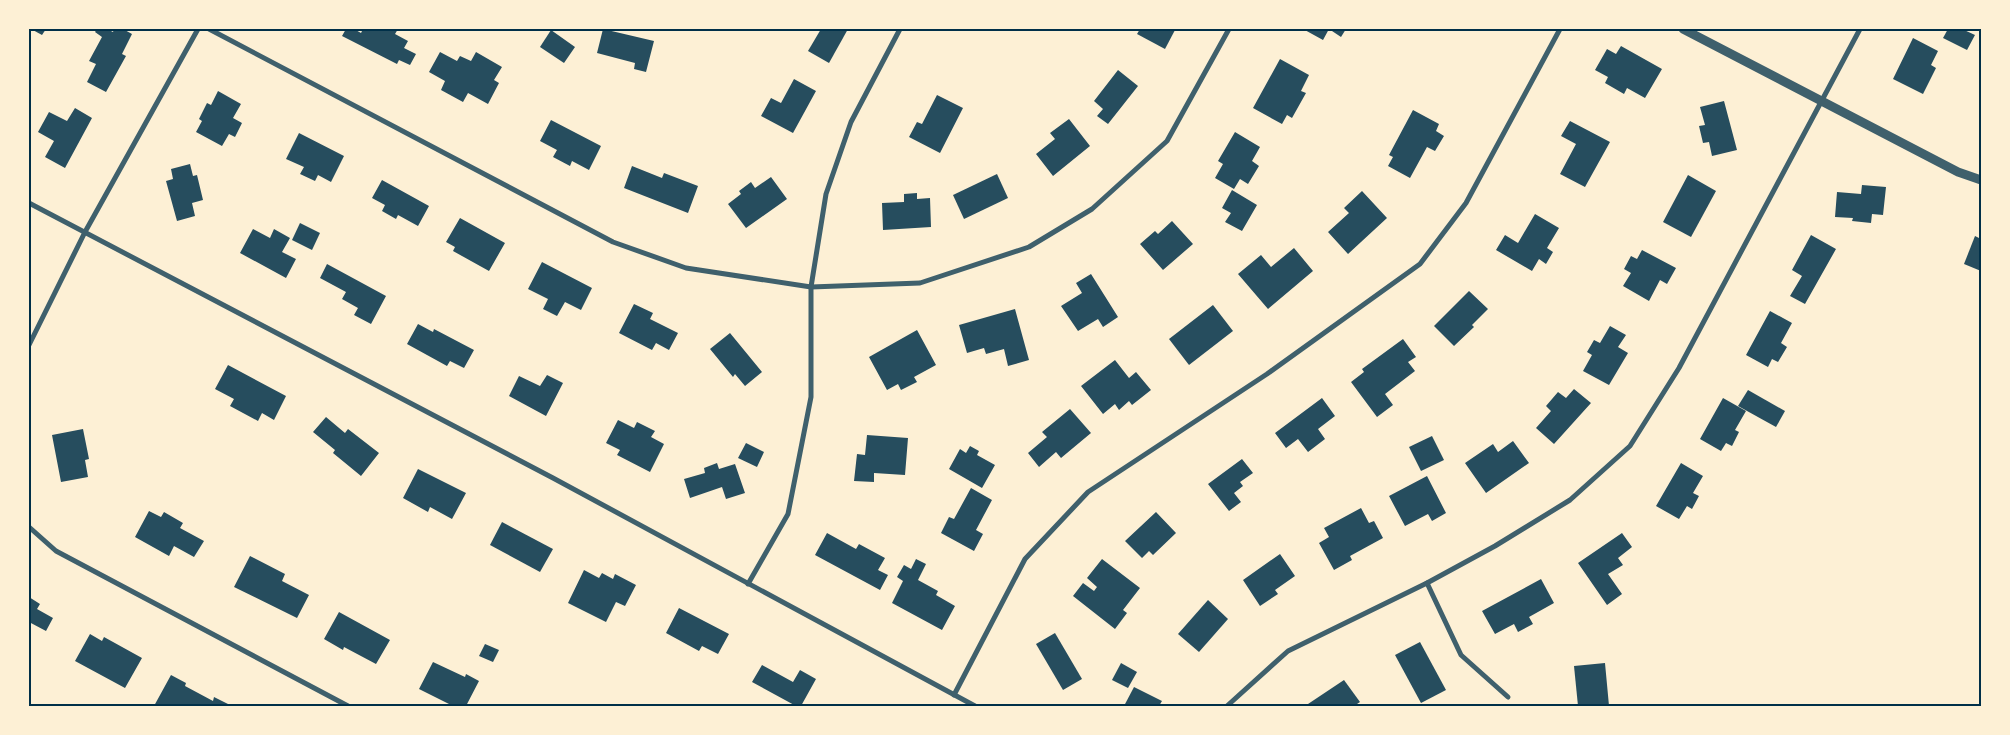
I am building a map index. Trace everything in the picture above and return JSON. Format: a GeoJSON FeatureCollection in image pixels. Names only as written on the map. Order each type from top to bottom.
{"type":"FeatureCollection","features":[{"type":"Feature","properties":{"kind":"street"},"geometry":{"type":"LineString","coordinates":[[29,345],[84,232],[198,29]]}},
{"type":"Feature","properties":{"kind":"street"},"geometry":{"type":"LineString","coordinates":[[209,29],[613,242],[686,268],[810,287],[920,284],[1029,247],[1092,209],[1167,141],[1229,29]]}},
{"type":"Feature","properties":{"kind":"street"},"geometry":{"type":"LineString","coordinates":[[748,584],[788,514],[811,397],[810,287],[826,194],[851,122],[900,29]]}},
{"type":"Feature","properties":{"kind":"street"},"geometry":{"type":"LineString","coordinates":[[954,695],[1025,560],[1088,492],[1267,374],[1420,264],[1466,203],[1560,29]]}},
{"type":"Feature","properties":{"kind":"street"},"geometry":{"type":"LineString","coordinates":[[1683,29],[1958,172],[1981,180]]}},
{"type":"Feature","properties":{"kind":"street"},"geometry":{"type":"LineString","coordinates":[[1227,706],[1288,651],[1427,583],[1495,546],[1570,500],[1630,446],[1679,368],[1860,29]]}},
{"type":"Feature","properties":{"kind":"street"},"geometry":{"type":"LineString","coordinates":[[29,203],[553,478],[975,706]]}},
{"type":"Feature","properties":{"kind":"street"},"geometry":{"type":"LineString","coordinates":[[29,526],[56,551],[348,706]]}},
{"type":"Feature","properties":{"kind":"street"},"geometry":{"type":"LineString","coordinates":[[1427,583],[1461,655],[1508,697]]}},
{"type":"Feature","properties":{"kind":"building"},"geometry":{"type":"Polygon","coordinates":[[[31,29],[46,29],[42,35],[31,29]]]}},
{"type":"Feature","properties":{"kind":"building"},"geometry":{"type":"Polygon","coordinates":[[[97,29],[107,29],[113,32],[114,29],[123,29],[132,34],[122,54],[126,56],[106,92],[87,82],[96,64],[89,61],[102,37],[95,32],[97,29]]]}},
{"type":"Feature","properties":{"kind":"building"},"geometry":{"type":"Polygon","coordinates":[[[346,29],[354,29],[361,33],[363,29],[398,29],[395,34],[408,41],[404,48],[416,54],[410,65],[399,60],[397,64],[342,36],[346,29]]]}},
{"type":"Feature","properties":{"kind":"building"},"geometry":{"type":"Polygon","coordinates":[[[603,29],[654,41],[646,72],[634,69],[635,63],[597,53],[603,29]]]}},
{"type":"Feature","properties":{"kind":"building"},"geometry":{"type":"Polygon","coordinates":[[[821,29],[848,29],[829,63],[808,51],[821,29]]]}},
{"type":"Feature","properties":{"kind":"building"},"geometry":{"type":"Polygon","coordinates":[[[1140,29],[1175,30],[1165,49],[1137,34],[1140,29]]]}},
{"type":"Feature","properties":{"kind":"building"},"geometry":{"type":"Polygon","coordinates":[[[1303,29],[1329,29],[1323,40],[1303,29]]]}},
{"type":"Feature","properties":{"kind":"building"},"geometry":{"type":"Polygon","coordinates":[[[1329,29],[1346,29],[1341,37],[1329,29]]]}},
{"type":"Feature","properties":{"kind":"building"},"geometry":{"type":"Polygon","coordinates":[[[1948,29],[1962,29],[1975,35],[1967,50],[1943,38],[1948,29]]]}},
{"type":"Feature","properties":{"kind":"building"},"geometry":{"type":"Polygon","coordinates":[[[551,30],[575,47],[564,63],[540,47],[551,30]]]}},
{"type":"Feature","properties":{"kind":"building"},"geometry":{"type":"Polygon","coordinates":[[[1913,38],[1938,51],[1931,65],[1936,68],[1923,94],[1893,79],[1913,38]]]}},
{"type":"Feature","properties":{"kind":"building"},"geometry":{"type":"Polygon","coordinates":[[[1621,46],[1662,69],[1645,98],[1627,88],[1624,94],[1605,83],[1608,77],[1595,70],[1607,49],[1616,54],[1621,46]]]}},
{"type":"Feature","properties":{"kind":"building"},"geometry":{"type":"Polygon","coordinates":[[[440,52],[457,61],[460,56],[471,61],[476,52],[502,67],[494,80],[499,83],[488,104],[468,93],[463,102],[441,90],[445,81],[429,72],[440,52]]]}},
{"type":"Feature","properties":{"kind":"building"},"geometry":{"type":"Polygon","coordinates":[[[1280,59],[1309,75],[1301,91],[1306,93],[1292,118],[1287,115],[1282,124],[1253,108],[1280,59]]]}},
{"type":"Feature","properties":{"kind":"building"},"geometry":{"type":"Polygon","coordinates":[[[1118,70],[1138,86],[1108,124],[1097,116],[1103,109],[1094,101],[1118,70]]]}},
{"type":"Feature","properties":{"kind":"building"},"geometry":{"type":"Polygon","coordinates":[[[794,79],[816,91],[793,133],[761,116],[771,98],[781,103],[794,79]]]}},
{"type":"Feature","properties":{"kind":"building"},"geometry":{"type":"Polygon","coordinates":[[[218,91],[241,104],[233,118],[242,123],[235,137],[229,134],[222,146],[196,132],[202,121],[199,119],[207,103],[211,105],[218,91]]]}},
{"type":"Feature","properties":{"kind":"building"},"geometry":{"type":"Polygon","coordinates":[[[937,95],[963,108],[940,153],[909,137],[917,122],[922,124],[937,95]]]}},
{"type":"Feature","properties":{"kind":"building"},"geometry":{"type":"Polygon","coordinates":[[[1724,101],[1737,150],[1712,156],[1709,142],[1703,143],[1699,126],[1705,125],[1700,107],[1724,101]]]}},
{"type":"Feature","properties":{"kind":"building"},"geometry":{"type":"Polygon","coordinates":[[[75,108],[92,118],[65,168],[45,157],[54,141],[38,132],[49,112],[67,121],[75,108]]]}},
{"type":"Feature","properties":{"kind":"building"},"geometry":{"type":"Polygon","coordinates":[[[1413,110],[1439,124],[1436,131],[1444,136],[1435,151],[1427,147],[1410,178],[1388,166],[1393,157],[1389,155],[1413,110]]]}},
{"type":"Feature","properties":{"kind":"building"},"geometry":{"type":"Polygon","coordinates":[[[1069,119],[1090,146],[1053,176],[1036,154],[1055,139],[1050,133],[1069,119]]]}},
{"type":"Feature","properties":{"kind":"building"},"geometry":{"type":"Polygon","coordinates":[[[551,120],[601,146],[589,170],[572,161],[570,166],[553,157],[557,150],[540,141],[551,120]]]}},
{"type":"Feature","properties":{"kind":"building"},"geometry":{"type":"Polygon","coordinates":[[[1570,121],[1610,142],[1585,187],[1560,174],[1576,144],[1561,136],[1570,121]]]}},
{"type":"Feature","properties":{"kind":"building"},"geometry":{"type":"Polygon","coordinates":[[[1235,132],[1260,147],[1252,161],[1259,166],[1248,184],[1240,179],[1234,189],[1215,178],[1223,164],[1218,161],[1235,132]]]}},
{"type":"Feature","properties":{"kind":"building"},"geometry":{"type":"Polygon","coordinates":[[[299,133],[344,156],[331,182],[318,175],[315,181],[300,174],[304,167],[286,159],[299,133]]]}},
{"type":"Feature","properties":{"kind":"building"},"geometry":{"type":"Polygon","coordinates":[[[190,164],[193,176],[197,175],[203,200],[192,203],[195,216],[177,221],[166,181],[173,179],[171,169],[190,164]]]}},
{"type":"Feature","properties":{"kind":"building"},"geometry":{"type":"Polygon","coordinates":[[[632,166],[662,178],[664,173],[698,186],[688,213],[624,188],[632,166]]]}},
{"type":"Feature","properties":{"kind":"building"},"geometry":{"type":"Polygon","coordinates":[[[997,174],[1008,198],[964,219],[953,195],[997,174]]]}},
{"type":"Feature","properties":{"kind":"building"},"geometry":{"type":"Polygon","coordinates":[[[1688,175],[1716,191],[1691,237],[1663,222],[1688,175]]]}},
{"type":"Feature","properties":{"kind":"building"},"geometry":{"type":"Polygon","coordinates":[[[771,177],[787,199],[746,228],[728,204],[741,194],[739,191],[751,182],[755,188],[771,177]]]}},
{"type":"Feature","properties":{"kind":"building"},"geometry":{"type":"Polygon","coordinates":[[[382,180],[429,206],[418,226],[398,215],[396,219],[382,211],[385,205],[372,198],[382,180]]]}},
{"type":"Feature","properties":{"kind":"building"},"geometry":{"type":"Polygon","coordinates":[[[1862,185],[1886,187],[1883,215],[1872,214],[1871,223],[1852,221],[1853,218],[1835,217],[1837,192],[1861,194],[1862,185]]]}},
{"type":"Feature","properties":{"kind":"building"},"geometry":{"type":"Polygon","coordinates":[[[1232,190],[1257,205],[1242,231],[1225,222],[1231,213],[1222,208],[1232,190]]]}},
{"type":"Feature","properties":{"kind":"building"},"geometry":{"type":"Polygon","coordinates":[[[1362,191],[1387,218],[1348,254],[1328,232],[1349,213],[1344,208],[1362,191]]]}},
{"type":"Feature","properties":{"kind":"building"},"geometry":{"type":"Polygon","coordinates":[[[917,193],[917,199],[930,198],[931,227],[883,230],[882,203],[904,202],[904,194],[917,193]]]}},
{"type":"Feature","properties":{"kind":"building"},"geometry":{"type":"Polygon","coordinates":[[[1535,214],[1559,228],[1547,248],[1553,252],[1546,264],[1539,259],[1532,271],[1496,250],[1505,235],[1518,243],[1535,214]]]}},
{"type":"Feature","properties":{"kind":"building"},"geometry":{"type":"Polygon","coordinates":[[[460,218],[505,243],[489,271],[453,251],[455,247],[446,242],[460,218]]]}},
{"type":"Feature","properties":{"kind":"building"},"geometry":{"type":"Polygon","coordinates":[[[1172,221],[1193,244],[1163,270],[1140,244],[1155,231],[1158,234],[1172,221]]]}},
{"type":"Feature","properties":{"kind":"building"},"geometry":{"type":"Polygon","coordinates":[[[300,223],[320,233],[312,250],[292,240],[300,223]]]}},
{"type":"Feature","properties":{"kind":"building"},"geometry":{"type":"Polygon","coordinates":[[[253,229],[270,238],[274,229],[290,238],[282,252],[296,259],[286,278],[240,253],[253,229]]]}},
{"type":"Feature","properties":{"kind":"building"},"geometry":{"type":"Polygon","coordinates":[[[1811,235],[1836,249],[1805,304],[1790,296],[1802,276],[1792,270],[1811,235]]]}},
{"type":"Feature","properties":{"kind":"building"},"geometry":{"type":"Polygon","coordinates":[[[1975,236],[1981,239],[1981,271],[1964,264],[1975,236]]]}},
{"type":"Feature","properties":{"kind":"building"},"geometry":{"type":"Polygon","coordinates":[[[1294,248],[1313,271],[1268,309],[1238,274],[1261,255],[1271,267],[1294,248]]]}},
{"type":"Feature","properties":{"kind":"building"},"geometry":{"type":"Polygon","coordinates":[[[1642,250],[1676,268],[1667,284],[1660,280],[1649,301],[1623,286],[1631,273],[1624,269],[1631,256],[1637,259],[1642,250]]]}},
{"type":"Feature","properties":{"kind":"building"},"geometry":{"type":"Polygon","coordinates":[[[542,262],[592,288],[581,310],[565,302],[557,316],[543,309],[548,299],[528,289],[542,262]]]}},
{"type":"Feature","properties":{"kind":"building"},"geometry":{"type":"Polygon","coordinates":[[[327,264],[386,296],[371,324],[354,315],[358,308],[342,299],[346,292],[320,278],[327,264]]]}},
{"type":"Feature","properties":{"kind":"building"},"geometry":{"type":"Polygon","coordinates":[[[1091,274],[1118,317],[1103,327],[1098,319],[1078,331],[1061,306],[1082,293],[1076,283],[1091,274]]]}},
{"type":"Feature","properties":{"kind":"building"},"geometry":{"type":"Polygon","coordinates":[[[1469,291],[1488,309],[1472,325],[1474,327],[1454,346],[1434,326],[1469,291]]]}},
{"type":"Feature","properties":{"kind":"building"},"geometry":{"type":"Polygon","coordinates":[[[634,304],[653,313],[650,319],[678,333],[669,350],[656,343],[652,350],[619,333],[634,304]]]}},
{"type":"Feature","properties":{"kind":"building"},"geometry":{"type":"Polygon","coordinates":[[[1213,305],[1233,331],[1189,365],[1169,339],[1213,305]]]}},
{"type":"Feature","properties":{"kind":"building"},"geometry":{"type":"Polygon","coordinates":[[[1015,309],[1029,360],[1008,366],[1004,349],[986,354],[984,348],[967,353],[959,325],[1015,309]]]}},
{"type":"Feature","properties":{"kind":"building"},"geometry":{"type":"Polygon","coordinates":[[[1770,311],[1792,323],[1781,343],[1787,347],[1778,362],[1772,359],[1768,367],[1746,355],[1770,311]]]}},
{"type":"Feature","properties":{"kind":"building"},"geometry":{"type":"Polygon","coordinates":[[[418,324],[433,332],[434,329],[474,350],[464,368],[450,361],[447,366],[407,344],[418,324]]]}},
{"type":"Feature","properties":{"kind":"building"},"geometry":{"type":"Polygon","coordinates":[[[1610,326],[1626,335],[1618,347],[1628,353],[1609,385],[1583,371],[1592,355],[1587,352],[1594,340],[1600,343],[1610,326]]]}},
{"type":"Feature","properties":{"kind":"building"},"geometry":{"type":"Polygon","coordinates":[[[917,330],[936,365],[914,377],[917,382],[901,390],[898,384],[887,390],[869,357],[917,330]]]}},
{"type":"Feature","properties":{"kind":"building"},"geometry":{"type":"Polygon","coordinates":[[[730,333],[762,372],[745,386],[735,374],[733,377],[710,349],[730,333]]]}},
{"type":"Feature","properties":{"kind":"building"},"geometry":{"type":"Polygon","coordinates":[[[1403,339],[1416,357],[1408,362],[1415,371],[1385,394],[1393,405],[1377,417],[1351,382],[1364,372],[1362,369],[1403,339]]]}},
{"type":"Feature","properties":{"kind":"building"},"geometry":{"type":"Polygon","coordinates":[[[1115,360],[1129,378],[1136,372],[1151,390],[1132,405],[1129,401],[1119,410],[1115,404],[1103,414],[1081,386],[1115,360]]]}},
{"type":"Feature","properties":{"kind":"building"},"geometry":{"type":"Polygon","coordinates":[[[228,365],[286,396],[274,420],[262,413],[258,421],[230,406],[234,399],[215,389],[228,365]]]}},
{"type":"Feature","properties":{"kind":"building"},"geometry":{"type":"Polygon","coordinates":[[[547,375],[563,383],[546,416],[509,396],[519,376],[540,386],[547,375]]]}},
{"type":"Feature","properties":{"kind":"building"},"geometry":{"type":"Polygon","coordinates":[[[1574,389],[1591,403],[1554,444],[1536,428],[1551,411],[1546,406],[1558,392],[1566,398],[1574,389]]]}},
{"type":"Feature","properties":{"kind":"building"},"geometry":{"type":"Polygon","coordinates":[[[1748,390],[1785,411],[1776,427],[1738,406],[1748,390]]]}},
{"type":"Feature","properties":{"kind":"building"},"geometry":{"type":"Polygon","coordinates":[[[1322,398],[1335,416],[1318,429],[1325,439],[1308,452],[1298,439],[1286,448],[1275,433],[1322,398]]]}},
{"type":"Feature","properties":{"kind":"building"},"geometry":{"type":"Polygon","coordinates":[[[1723,398],[1746,411],[1735,430],[1739,432],[1732,446],[1726,443],[1721,451],[1700,439],[1723,398]]]}},
{"type":"Feature","properties":{"kind":"building"},"geometry":{"type":"Polygon","coordinates":[[[1070,409],[1091,433],[1061,458],[1056,452],[1039,467],[1028,453],[1047,437],[1042,432],[1070,409]]]}},
{"type":"Feature","properties":{"kind":"building"},"geometry":{"type":"Polygon","coordinates":[[[326,417],[345,433],[348,429],[379,453],[361,476],[333,453],[335,450],[313,432],[326,417]]]}},
{"type":"Feature","properties":{"kind":"building"},"geometry":{"type":"Polygon","coordinates":[[[618,420],[634,428],[637,422],[655,431],[651,437],[664,444],[650,472],[617,455],[620,450],[606,443],[618,420]]]}},
{"type":"Feature","properties":{"kind":"building"},"geometry":{"type":"Polygon","coordinates":[[[83,429],[89,459],[85,460],[88,477],[61,482],[52,435],[83,429]]]}},
{"type":"Feature","properties":{"kind":"building"},"geometry":{"type":"Polygon","coordinates":[[[867,435],[908,438],[905,475],[874,473],[874,482],[854,481],[857,454],[865,455],[867,435]]]}},
{"type":"Feature","properties":{"kind":"building"},"geometry":{"type":"Polygon","coordinates":[[[1432,436],[1444,460],[1421,471],[1409,447],[1432,436]]]}},
{"type":"Feature","properties":{"kind":"building"},"geometry":{"type":"Polygon","coordinates":[[[1513,441],[1529,463],[1486,493],[1465,463],[1493,444],[1498,452],[1513,441]]]}},
{"type":"Feature","properties":{"kind":"building"},"geometry":{"type":"Polygon","coordinates":[[[746,443],[764,452],[757,467],[738,458],[746,443]]]}},
{"type":"Feature","properties":{"kind":"building"},"geometry":{"type":"Polygon","coordinates":[[[970,446],[979,451],[977,455],[995,465],[982,488],[949,469],[960,449],[966,453],[970,446]]]}},
{"type":"Feature","properties":{"kind":"building"},"geometry":{"type":"Polygon","coordinates":[[[1242,459],[1253,473],[1240,482],[1243,486],[1234,493],[1241,502],[1229,511],[1208,484],[1242,459]]]}},
{"type":"Feature","properties":{"kind":"building"},"geometry":{"type":"Polygon","coordinates":[[[717,463],[719,469],[735,464],[745,493],[726,499],[722,487],[690,498],[684,479],[705,473],[704,468],[717,463]]]}},
{"type":"Feature","properties":{"kind":"building"},"geometry":{"type":"Polygon","coordinates":[[[1681,463],[1703,476],[1693,493],[1699,496],[1692,509],[1687,506],[1679,519],[1656,506],[1681,463]]]}},
{"type":"Feature","properties":{"kind":"building"},"geometry":{"type":"Polygon","coordinates":[[[418,469],[466,493],[452,519],[430,507],[428,512],[403,498],[418,469]]]}},
{"type":"Feature","properties":{"kind":"building"},"geometry":{"type":"Polygon","coordinates":[[[1427,476],[1446,513],[1432,521],[1428,514],[1405,526],[1389,496],[1427,476]]]}},
{"type":"Feature","properties":{"kind":"building"},"geometry":{"type":"Polygon","coordinates":[[[971,488],[992,500],[976,530],[983,534],[974,551],[941,533],[949,517],[954,519],[971,488]]]}},
{"type":"Feature","properties":{"kind":"building"},"geometry":{"type":"Polygon","coordinates":[[[1361,508],[1369,523],[1374,521],[1383,538],[1350,556],[1352,560],[1334,570],[1319,543],[1329,537],[1324,528],[1361,508]]]}},
{"type":"Feature","properties":{"kind":"building"},"geometry":{"type":"Polygon","coordinates":[[[149,511],[161,517],[164,512],[183,523],[180,528],[204,541],[194,557],[174,546],[169,556],[135,537],[149,511]]]}},
{"type":"Feature","properties":{"kind":"building"},"geometry":{"type":"Polygon","coordinates":[[[1156,512],[1176,533],[1153,555],[1149,551],[1142,558],[1125,541],[1156,512]]]}},
{"type":"Feature","properties":{"kind":"building"},"geometry":{"type":"Polygon","coordinates":[[[502,522],[553,549],[540,572],[490,545],[502,522]]]}},
{"type":"Feature","properties":{"kind":"building"},"geometry":{"type":"Polygon","coordinates":[[[827,533],[856,549],[859,544],[885,558],[878,570],[888,575],[880,590],[815,555],[827,533]]]}},
{"type":"Feature","properties":{"kind":"building"},"geometry":{"type":"Polygon","coordinates":[[[1622,533],[1632,547],[1618,558],[1623,565],[1608,574],[1622,594],[1607,605],[1578,563],[1622,533]]]}},
{"type":"Feature","properties":{"kind":"building"},"geometry":{"type":"Polygon","coordinates":[[[1280,554],[1295,576],[1275,590],[1278,594],[1260,606],[1243,580],[1280,554]]]}},
{"type":"Feature","properties":{"kind":"building"},"geometry":{"type":"Polygon","coordinates":[[[250,556],[285,574],[282,581],[309,595],[297,618],[234,587],[250,556]]]}},
{"type":"Feature","properties":{"kind":"building"},"geometry":{"type":"Polygon","coordinates":[[[916,559],[926,564],[918,580],[938,591],[936,595],[955,606],[942,630],[892,603],[903,581],[897,577],[904,565],[911,569],[916,559]]]}},
{"type":"Feature","properties":{"kind":"building"},"geometry":{"type":"Polygon","coordinates":[[[1102,559],[1140,588],[1123,610],[1127,613],[1115,629],[1073,596],[1083,583],[1094,591],[1097,587],[1087,578],[1102,559]]]}},
{"type":"Feature","properties":{"kind":"building"},"geometry":{"type":"Polygon","coordinates":[[[584,570],[599,578],[602,573],[613,579],[615,574],[636,585],[625,606],[616,602],[606,622],[568,603],[584,570]]]}},
{"type":"Feature","properties":{"kind":"building"},"geometry":{"type":"Polygon","coordinates":[[[1541,579],[1554,603],[1529,617],[1533,624],[1518,632],[1514,624],[1495,634],[1482,611],[1541,579]]]}},
{"type":"Feature","properties":{"kind":"building"},"geometry":{"type":"Polygon","coordinates":[[[29,597],[40,604],[37,609],[53,618],[46,631],[29,622],[29,597]]]}},
{"type":"Feature","properties":{"kind":"building"},"geometry":{"type":"Polygon","coordinates":[[[1208,600],[1228,619],[1199,652],[1178,634],[1208,600]]]}},
{"type":"Feature","properties":{"kind":"building"},"geometry":{"type":"Polygon","coordinates":[[[679,608],[729,634],[718,654],[702,646],[699,651],[666,633],[679,608]]]}},
{"type":"Feature","properties":{"kind":"building"},"geometry":{"type":"Polygon","coordinates":[[[339,612],[390,640],[376,664],[344,647],[343,650],[324,639],[339,612]]]}},
{"type":"Feature","properties":{"kind":"building"},"geometry":{"type":"Polygon","coordinates":[[[1055,633],[1082,679],[1063,690],[1036,644],[1055,633]]]}},
{"type":"Feature","properties":{"kind":"building"},"geometry":{"type":"Polygon","coordinates":[[[90,634],[102,641],[104,637],[142,658],[125,688],[75,661],[90,634]]]}},
{"type":"Feature","properties":{"kind":"building"},"geometry":{"type":"Polygon","coordinates":[[[1420,642],[1446,690],[1421,703],[1395,655],[1420,642]]]}},
{"type":"Feature","properties":{"kind":"building"},"geometry":{"type":"Polygon","coordinates":[[[485,644],[499,650],[493,662],[479,656],[485,644]]]}},
{"type":"Feature","properties":{"kind":"building"},"geometry":{"type":"Polygon","coordinates":[[[433,662],[465,677],[466,674],[479,681],[466,706],[453,706],[419,689],[433,662]]]}},
{"type":"Feature","properties":{"kind":"building"},"geometry":{"type":"Polygon","coordinates":[[[1121,663],[1137,672],[1128,688],[1112,680],[1121,663]]]}},
{"type":"Feature","properties":{"kind":"building"},"geometry":{"type":"Polygon","coordinates":[[[1605,663],[1609,706],[1578,706],[1574,666],[1605,663]]]}},
{"type":"Feature","properties":{"kind":"building"},"geometry":{"type":"Polygon","coordinates":[[[762,665],[793,682],[800,670],[816,679],[801,706],[796,706],[752,682],[762,665]]]}},
{"type":"Feature","properties":{"kind":"building"},"geometry":{"type":"Polygon","coordinates":[[[171,675],[186,683],[185,686],[213,701],[214,697],[232,706],[154,706],[171,675]]]}},
{"type":"Feature","properties":{"kind":"building"},"geometry":{"type":"Polygon","coordinates":[[[1344,680],[1360,702],[1354,706],[1305,706],[1344,680]]]}},
{"type":"Feature","properties":{"kind":"building"},"geometry":{"type":"Polygon","coordinates":[[[1134,687],[1162,701],[1159,706],[1124,706],[1134,687]]]}}]}
